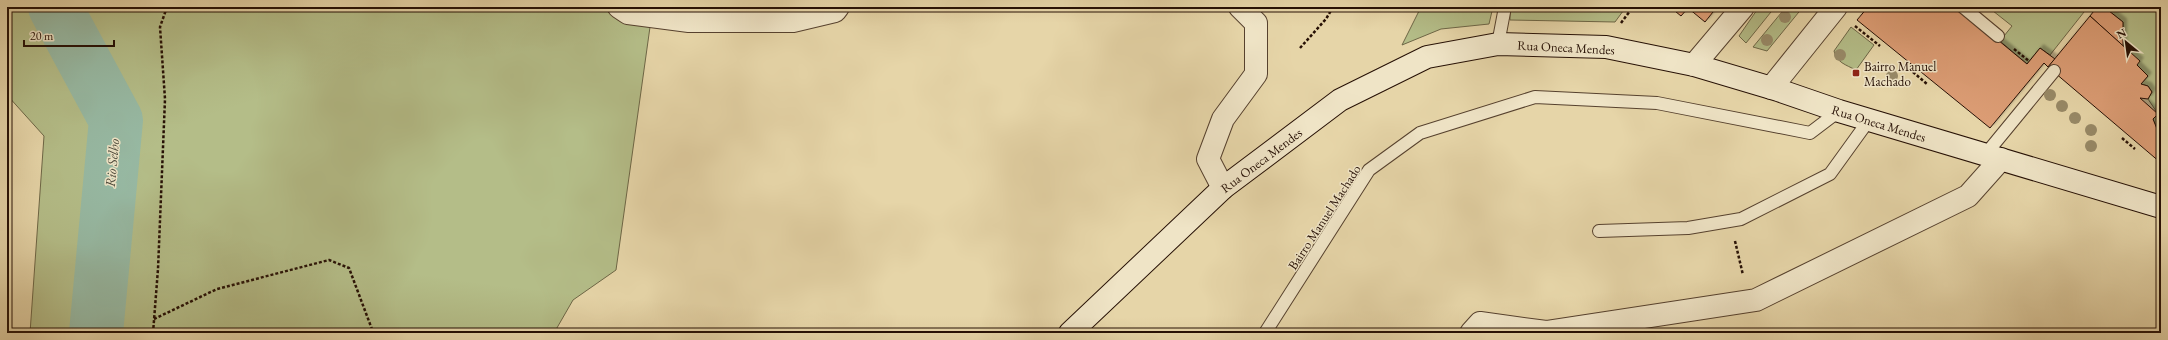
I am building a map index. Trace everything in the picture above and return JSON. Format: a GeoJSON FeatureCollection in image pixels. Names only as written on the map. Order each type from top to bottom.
{"type":"FeatureCollection","features":[{"type":"Feature","properties":{"kind":"street"},"geometry":{"type":"LineString","coordinates":[[619,7],[628,13],[688,21],[748,21],[793,20],[835,11],[838,7]]}},
{"type":"Feature","properties":{"kind":"street"},"geometry":{"type":"LineString","coordinates":[[1222,188],[1208,159],[1224,119],[1256,74],[1256,23],[1240,7]]}},
{"type":"Feature","properties":{"kind":"street"},"geometry":{"type":"LineString","coordinates":[[1694,65],[1743,7]]}},
{"type":"Feature","properties":{"kind":"street"},"geometry":{"type":"LineString","coordinates":[[1771,88],[1836,7]]}},
{"type":"Feature","properties":{"kind":"street","name":"Rua Oneca Mendes"},"geometry":{"type":"LineString","coordinates":[[1070,333],[1222,188],[1340,100],[1426,57],[1498,44],[1606,47],[1694,65],[1771,88],[1839,111],[2161,207]]}},
{"type":"Feature","properties":{"kind":"street"},"geometry":{"type":"LineString","coordinates":[[1471,333],[1480,323],[1547,332],[1756,300],[1968,196],[1993,157]]}},
{"type":"Feature","properties":{"kind":"lane"},"geometry":{"type":"LineString","coordinates":[[1498,44],[1505,7]]}},
{"type":"Feature","properties":{"kind":"lane"},"geometry":{"type":"LineString","coordinates":[[1963,7],[1998,36]]}},
{"type":"Feature","properties":{"kind":"lane"},"geometry":{"type":"LineString","coordinates":[[1993,157],[2054,71]]}},
{"type":"Feature","properties":{"kind":"lane","name":"Bairro Manuel Machado"},"geometry":{"type":"LineString","coordinates":[[1265,333],[1369,170],[1420,133],[1535,97],[1657,103],[1810,133],[1839,111]]}},
{"type":"Feature","properties":{"kind":"lane"},"geometry":{"type":"LineString","coordinates":[[1600,230],[1688,228],[1741,219],[1830,174],[1870,120]]}},
{"type":"Feature","properties":{"kind":"path"},"geometry":{"type":"LineString","coordinates":[[152,333],[154,319],[165,99],[160,27],[167,7]]}},
{"type":"Feature","properties":{"kind":"path"},"geometry":{"type":"LineString","coordinates":[[1300,48],[1326,19],[1333,7]]}},
{"type":"Feature","properties":{"kind":"path"},"geometry":{"type":"LineString","coordinates":[[1852,24],[1880,46]]}},
{"type":"Feature","properties":{"kind":"path"},"geometry":{"type":"LineString","coordinates":[[1913,72],[1927,84]]}},
{"type":"Feature","properties":{"kind":"path"},"geometry":{"type":"LineString","coordinates":[[2122,138],[2135,149]]}},
{"type":"Feature","properties":{"kind":"path"},"geometry":{"type":"LineString","coordinates":[[1730,221],[1742,271]]}},
{"type":"Feature","properties":{"kind":"path"},"geometry":{"type":"LineString","coordinates":[[154,319],[217,289],[329,260],[349,268],[373,332],[391,333]]}},
{"type":"Feature","properties":{"kind":"green space"},"geometry":{"type":"Polygon","coordinates":[[[7,7],[602,7],[618,20],[650,27],[616,270],[573,300],[554,333],[30,333],[44,136],[7,95],[7,7]]]}},
{"type":"Feature","properties":{"kind":"green space"},"geometry":{"type":"Polygon","coordinates":[[[1421,7],[1493,7],[1489,24],[1441,29],[1402,45],[1421,7]]]}},
{"type":"Feature","properties":{"kind":"green space"},"geometry":{"type":"Polygon","coordinates":[[[1510,7],[1626,7],[1615,22],[1510,20],[1510,7]]]}},
{"type":"Feature","properties":{"kind":"green space"},"geometry":{"type":"Polygon","coordinates":[[[1759,7],[1775,7],[1746,43],[1739,36],[1759,7]]]}},
{"type":"Feature","properties":{"kind":"green space"},"geometry":{"type":"Polygon","coordinates":[[[1786,7],[1803,7],[1767,51],[1753,47],[1786,7]]]}},
{"type":"Feature","properties":{"kind":"green space"},"geometry":{"type":"Polygon","coordinates":[[[1988,7],[2088,7],[2050,55],[2040,48],[2027,64],[2000,41],[2012,26],[1988,7]]]}},
{"type":"Feature","properties":{"kind":"green space"},"geometry":{"type":"Polygon","coordinates":[[[2104,7],[2161,7],[2161,139],[2153,119],[2158,114],[2148,99],[2152,92],[2148,86],[2141,84],[2148,76],[2137,65],[2123,46],[2123,22],[2104,7]]]}},
{"type":"Feature","properties":{"kind":"green space"},"geometry":{"type":"Polygon","coordinates":[[[1851,27],[1874,45],[1856,70],[1839,61],[1834,51],[1851,27]]]}},
{"type":"Feature","properties":{"kind":"building"},"geometry":{"type":"Polygon","coordinates":[[[1670,7],[1717,7],[1705,22],[1688,8],[1681,16],[1670,7]]]}},
{"type":"Feature","properties":{"kind":"building"},"geometry":{"type":"Polygon","coordinates":[[[1868,7],[1958,7],[2027,64],[2040,48],[2055,59],[2048,67],[2044,63],[1990,128],[1857,20],[1868,7]]]}},
{"type":"Feature","properties":{"kind":"building"},"geometry":{"type":"Polygon","coordinates":[[[2097,7],[2104,7],[2123,22],[2123,46],[2090,16],[2097,7]]]}},
{"type":"Feature","properties":{"kind":"building"},"geometry":{"type":"Polygon","coordinates":[[[2090,16],[2140,61],[2137,65],[2148,76],[2141,84],[2148,86],[2152,92],[2148,99],[2140,98],[2158,114],[2153,119],[2161,139],[2161,163],[2048,67],[2090,16]]]}},
{"type":"Feature","properties":{"kind":"waterway","name":"Rio Selho"},"geometry":{"type":"LineString","coordinates":[[55,7],[116,120],[96,333]]}},
{"type":"Feature","properties":{"kind":"place","name":"Bairro Manuel Machado"},"geometry":{"type":"Point","coordinates":[1856,73]}}]}
